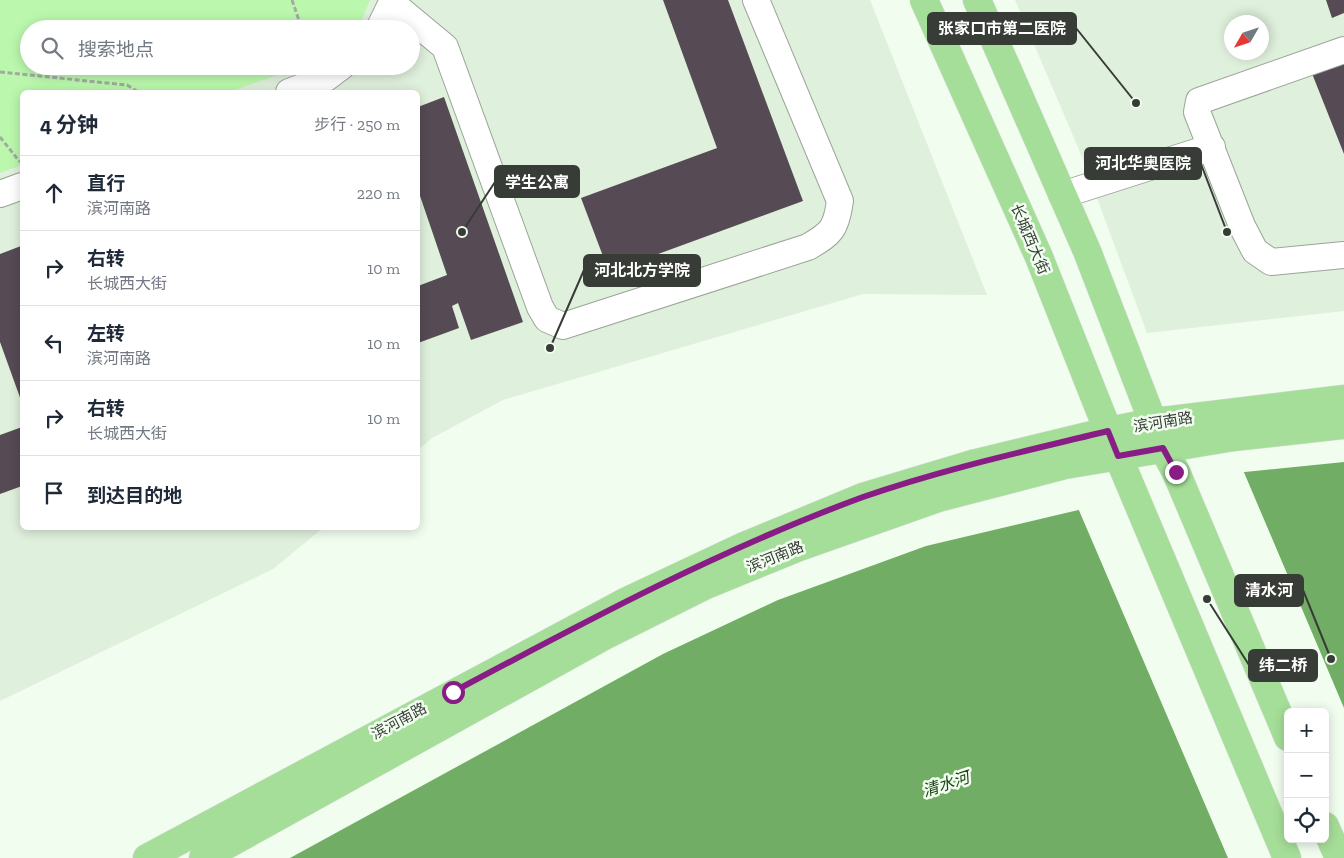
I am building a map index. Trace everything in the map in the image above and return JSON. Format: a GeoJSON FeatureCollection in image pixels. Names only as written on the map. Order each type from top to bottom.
{"type":"FeatureCollection","features":[{"type":"Feature","properties":{"kind":"main road","name":"长城西大街"},"geometry":{"type":"LineString","coordinates":[[924,0],[1039,257],[1123,468],[1287,858]]}},
{"type":"Feature","properties":{"kind":"main road"},"geometry":{"type":"LineString","coordinates":[[976,0],[1087,251],[1163,448],[1176,472],[1284,728]]}},
{"type":"Feature","properties":{"kind":"main road","name":"滨河南路"},"geometry":{"type":"LineString","coordinates":[[146,858],[520,656],[625,602],[742,547],[864,497],[976,463],[1108,431],[1154,422],[1344,399]]}},
{"type":"Feature","properties":{"kind":"main road","name":"滨河南路"},"geometry":{"type":"LineString","coordinates":[[202,858],[604,636],[706,585],[799,547],[938,498],[1065,465],[1123,468],[1163,448],[1234,437],[1344,425]]}},
{"type":"Feature","properties":{"kind":"main road"},"geometry":{"type":"LineString","coordinates":[[1329,835],[1339,858]]}},
{"type":"Feature","properties":{"kind":"lane"},"geometry":{"type":"LineString","coordinates":[[420,25],[445,47],[540,307],[546,320],[563,326],[808,247],[827,236],[837,223],[840,201],[756,0]]}},
{"type":"Feature","properties":{"kind":"lane"},"geometry":{"type":"LineString","coordinates":[[383,20],[392,1],[414,20]]}},
{"type":"Feature","properties":{"kind":"lane"},"geometry":{"type":"LineString","coordinates":[[1344,50],[1199,102],[1197,112],[1242,226],[1256,251],[1271,262],[1344,255]]}},
{"type":"Feature","properties":{"kind":"lane"},"geometry":{"type":"LineString","coordinates":[[294,90],[330,75]]}},
{"type":"Feature","properties":{"kind":"lane"},"geometry":{"type":"LineString","coordinates":[[1062,195],[1212,148]]}},
{"type":"Feature","properties":{"kind":"lane"},"geometry":{"type":"LineString","coordinates":[[0,194],[20,187]]}},
{"type":"Feature","properties":{"kind":"path"},"geometry":{"type":"LineString","coordinates":[[292,0],[299,20]]}},
{"type":"Feature","properties":{"kind":"path"},"geometry":{"type":"LineString","coordinates":[[0,72],[20,74]]}},
{"type":"Feature","properties":{"kind":"path"},"geometry":{"type":"LineString","coordinates":[[29,75],[127,85],[135,90]]}},
{"type":"Feature","properties":{"kind":"path"},"geometry":{"type":"LineString","coordinates":[[0,137],[20,162]]}},
{"type":"Feature","properties":{"kind":"shaded area"},"geometry":{"type":"Polygon","coordinates":[[[0,0],[870,0],[987,295],[863,294],[503,400],[432,438],[420,448],[420,90],[20,90],[20,530],[321,530],[273,569],[0,701],[0,0]]]}},
{"type":"Feature","properties":{"kind":"shaded area"},"geometry":{"type":"Polygon","coordinates":[[[0,0],[370,0],[361,20],[20,20],[20,75],[277,75],[235,90],[20,90],[20,166],[0,173],[0,0]]]}},
{"type":"Feature","properties":{"kind":"shaded area"},"geometry":{"type":"Polygon","coordinates":[[[1015,0],[1344,0],[1344,311],[1147,333],[1080,152],[1015,0]]]}},
{"type":"Feature","properties":{"kind":"water"},"geometry":{"type":"Polygon","coordinates":[[[1344,462],[1344,858],[290,858],[663,654],[778,600],[926,546],[1235,473],[1344,462]]]}},
{"type":"Feature","properties":{"kind":"pier"},"geometry":{"type":"Polygon","coordinates":[[[1243,470],[1344,708],[1344,858],[1228,858],[1078,508],[1243,470]]]}},
{"type":"Feature","properties":{"kind":"building"},"geometry":{"type":"Polygon","coordinates":[[[663,0],[728,0],[803,201],[609,272],[581,198],[717,148],[663,0]]]}},
{"type":"Feature","properties":{"kind":"building"},"geometry":{"type":"Polygon","coordinates":[[[1326,0],[1344,0],[1344,13],[1332,18],[1326,0]]]}},
{"type":"Feature","properties":{"kind":"building"},"geometry":{"type":"Polygon","coordinates":[[[1344,55],[1344,154],[1309,66],[1344,55]]]}},
{"type":"Feature","properties":{"kind":"building"},"geometry":{"type":"Polygon","coordinates":[[[444,97],[523,322],[471,340],[458,303],[452,306],[459,328],[420,342],[420,285],[447,275],[420,196],[420,106],[444,97]]]}},
{"type":"Feature","properties":{"kind":"building"},"geometry":{"type":"Polygon","coordinates":[[[20,246],[20,397],[0,342],[0,254],[20,246]]]}},
{"type":"Feature","properties":{"kind":"building"},"geometry":{"type":"Polygon","coordinates":[[[20,428],[20,487],[0,494],[0,435],[20,428]]]}},
{"type":"Feature","properties":{"kind":"place","name":"张家口市第二医院"},"geometry":{"type":"Point","coordinates":[1136,103]}},
{"type":"Feature","properties":{"kind":"place","name":"学生公寓"},"geometry":{"type":"Point","coordinates":[462,232]}},
{"type":"Feature","properties":{"kind":"place","name":"河北华奥医院"},"geometry":{"type":"Point","coordinates":[1227,232]}},
{"type":"Feature","properties":{"kind":"place","name":"河北北方学院"},"geometry":{"type":"Point","coordinates":[550,348]}},
{"type":"Feature","properties":{"kind":"place","name":"纬二桥"},"geometry":{"type":"Point","coordinates":[1207,599]}},
{"type":"Feature","properties":{"kind":"place","name":"清水河"},"geometry":{"type":"Point","coordinates":[1331,659]}},
{"type":"Feature","properties":{"kind":"route"},"geometry":{"type":"LineString","coordinates":[[453,692],[625,602],[742,547],[864,497],[976,463],[1108,431],[1118,456],[1163,448],[1176,472]]}}]}
